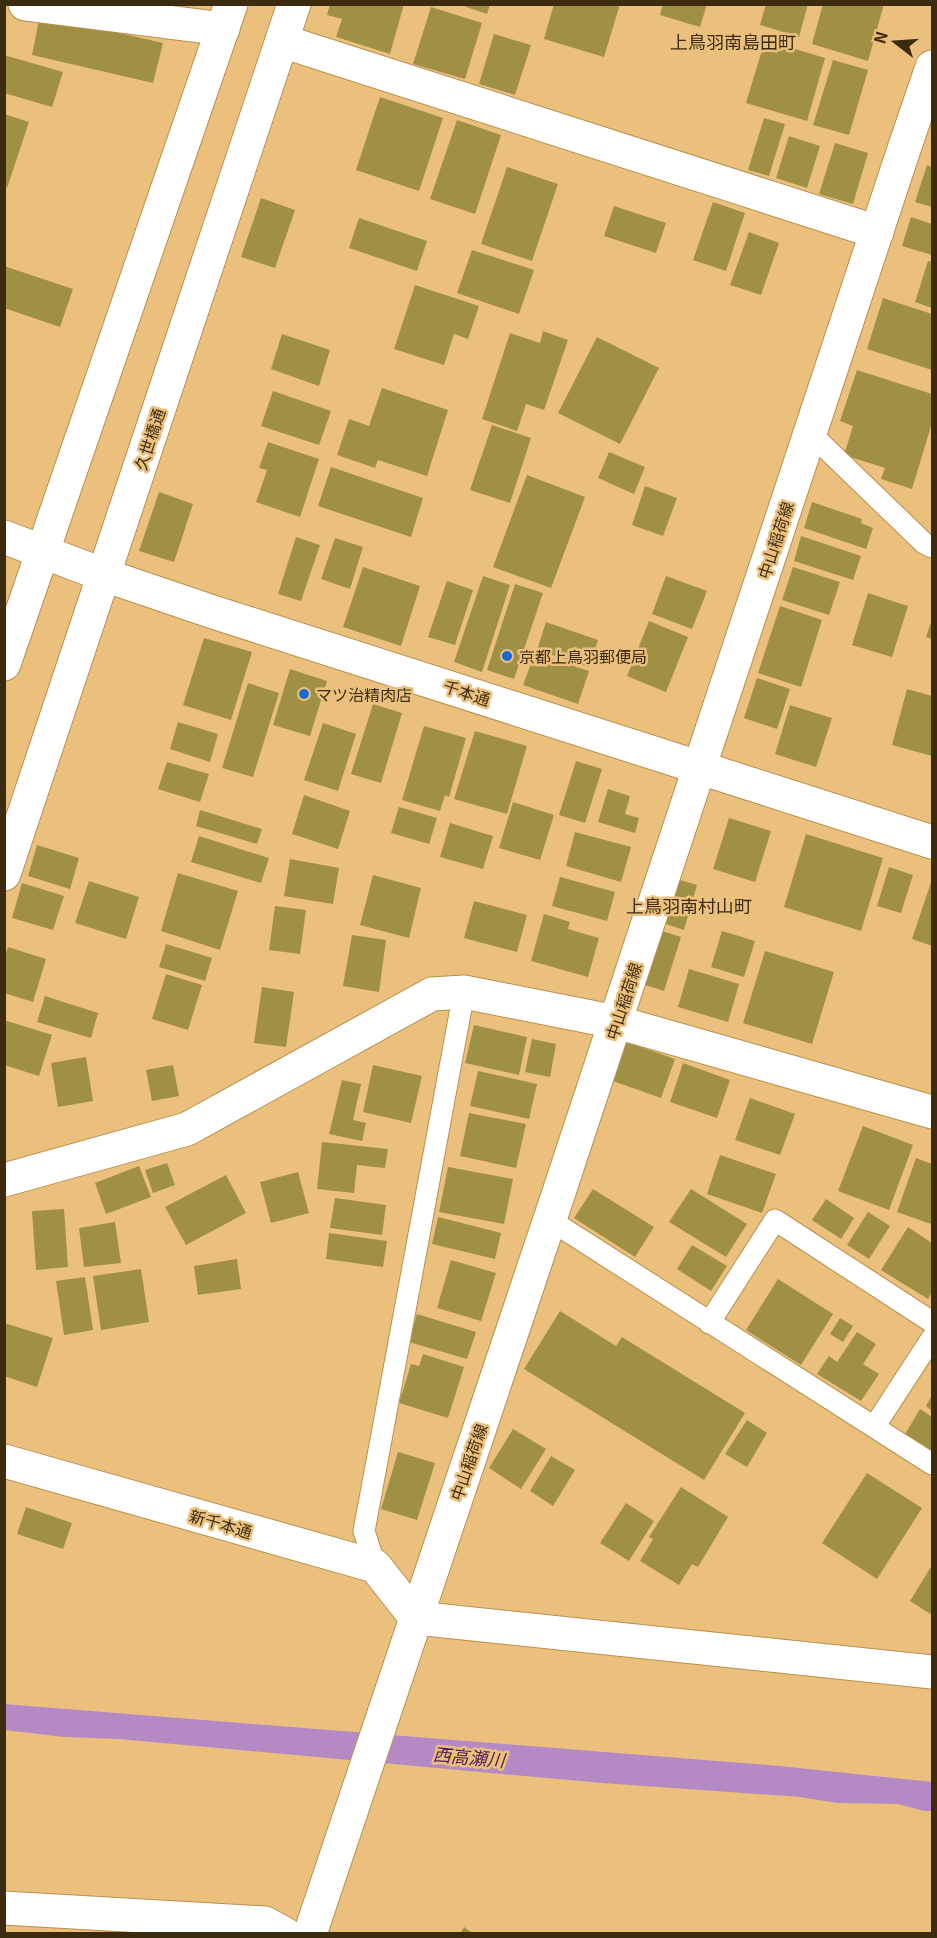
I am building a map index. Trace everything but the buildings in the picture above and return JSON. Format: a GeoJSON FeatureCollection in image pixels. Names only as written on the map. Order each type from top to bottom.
{"type":"FeatureCollection","features":[{"type":"Feature","properties":{"kind":"street"},"geometry":{"type":"LineString","coordinates":[[4,664],[227,16],[25,4]]}},
{"type":"Feature","properties":{"kind":"street","name":"久世橋通"},"geometry":{"type":"LineString","coordinates":[[4,874],[294,4]]}},
{"type":"Feature","properties":{"kind":"street"},"geometry":{"type":"LineString","coordinates":[[282,41],[877,232]]}},
{"type":"Feature","properties":{"kind":"street","name":"中山稲荷線"},"geometry":{"type":"LineString","coordinates":[[310,1934],[933,67]]}},
{"type":"Feature","properties":{"kind":"street","name":"千本通"},"geometry":{"type":"LineString","coordinates":[[4,537],[104,575],[213,612],[933,842]]}},
{"type":"Feature","properties":{"kind":"street"},"geometry":{"type":"LineString","coordinates":[[4,1180],[187,1129],[432,994],[464,992],[616,1022],[933,1112]]}},
{"type":"Feature","properties":{"kind":"street","name":"新千本通"},"geometry":{"type":"LineString","coordinates":[[4,1461],[375,1566]]}},
{"type":"Feature","properties":{"kind":"street"},"geometry":{"type":"LineString","coordinates":[[375,1566],[411,1632],[933,1672]]}},
{"type":"Feature","properties":{"kind":"street"},"geometry":{"type":"LineString","coordinates":[[4,1908],[265,1923],[285,1934]]}},
{"type":"Feature","properties":{"kind":"lane"},"geometry":{"type":"LineString","coordinates":[[810,433],[924,543],[933,547]]}},
{"type":"Feature","properties":{"kind":"lane"},"geometry":{"type":"LineString","coordinates":[[375,1566],[364,1531],[464,992]]}},
{"type":"Feature","properties":{"kind":"lane"},"geometry":{"type":"LineString","coordinates":[[550,1220],[933,1464]]}},
{"type":"Feature","properties":{"kind":"lane"},"geometry":{"type":"LineString","coordinates":[[709,1323],[775,1220],[933,1322]]}},
{"type":"Feature","properties":{"kind":"lane"},"geometry":{"type":"LineString","coordinates":[[874,1427],[933,1338]]}},
{"type":"Feature","properties":{"kind":"water","name":"西高瀬川"},"geometry":{"type":"Polygon","coordinates":[[[4,1704],[780,1766],[932,1782],[932,1811],[898,1804],[837,1803],[800,1797],[602,1783],[118,1739],[64,1737],[5,1730],[4,1704]]]}},
{"type":"Feature","properties":{"kind":"place","name":"京都上鳥羽郵便局"},"geometry":{"type":"Point","coordinates":[507,656]}},
{"type":"Feature","properties":{"kind":"place","name":"マツ治精肉店"},"geometry":{"type":"Point","coordinates":[304,694]}},
{"type":"Feature","properties":{"kind":"district","name":"上鳥羽南島田町"},"geometry":{"type":"Point","coordinates":[733,41]}},
{"type":"Feature","properties":{"kind":"district","name":"上鳥羽南村山町"},"geometry":{"type":"Point","coordinates":[689,905]}}]}
